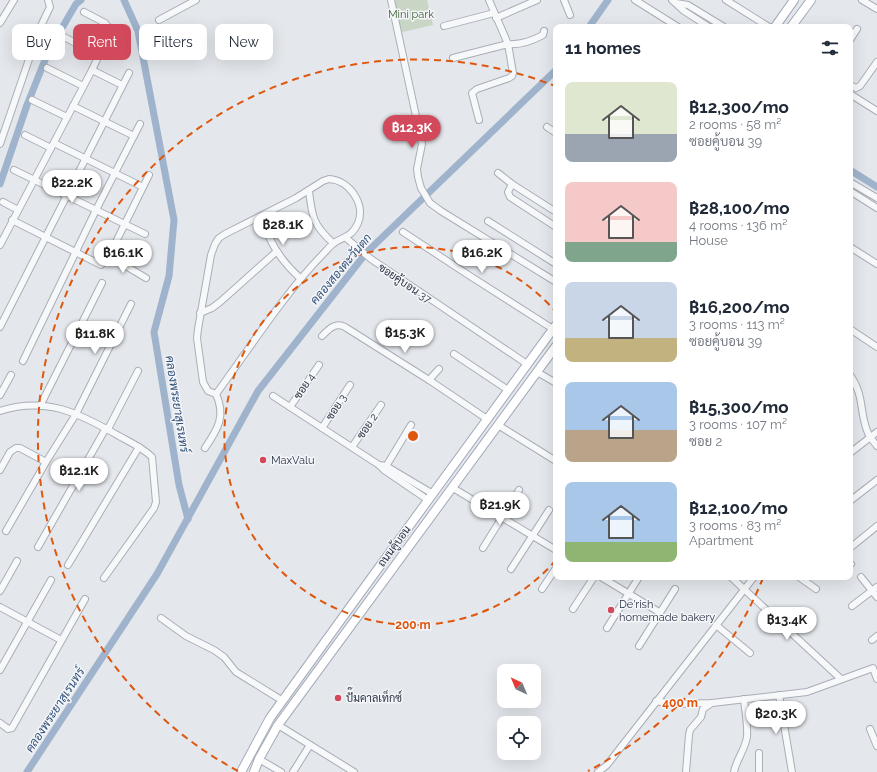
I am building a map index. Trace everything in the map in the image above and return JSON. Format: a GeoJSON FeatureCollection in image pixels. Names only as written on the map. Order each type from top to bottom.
{"type":"FeatureCollection","features":[{"type":"Feature","properties":{"kind":"main road"},"geometry":{"type":"LineString","coordinates":[[777,24],[794,0]]}},
{"type":"Feature","properties":{"kind":"main road"},"geometry":{"type":"LineString","coordinates":[[793,24],[811,0]]}},
{"type":"Feature","properties":{"kind":"main road","name":"ถนนคู้บอน"},"geometry":{"type":"LineString","coordinates":[[241,772],[270,718],[553,330]]}},
{"type":"Feature","properties":{"kind":"main road","name":"ถนนคู้บอน"},"geometry":{"type":"LineString","coordinates":[[254,772],[259,759],[278,725],[553,350]]}},
{"type":"Feature","properties":{"kind":"main road"},"geometry":{"type":"LineString","coordinates":[[328,637],[337,644]]}},
{"type":"Feature","properties":{"kind":"street"},"geometry":{"type":"LineString","coordinates":[[0,23],[14,0]]}},
{"type":"Feature","properties":{"kind":"street"},"geometry":{"type":"LineString","coordinates":[[0,144],[39,30],[50,7],[48,0]]}},
{"type":"Feature","properties":{"kind":"street"},"geometry":{"type":"LineString","coordinates":[[159,20],[196,0]]}},
{"type":"Feature","properties":{"kind":"street"},"geometry":{"type":"LineString","coordinates":[[391,0],[422,144],[417,168],[421,188],[430,203],[441,212],[553,280]]}},
{"type":"Feature","properties":{"kind":"street"},"geometry":{"type":"LineString","coordinates":[[479,120],[472,93],[477,89],[509,78],[513,73],[508,44],[489,0]]}},
{"type":"Feature","properties":{"kind":"street"},"geometry":{"type":"LineString","coordinates":[[444,26],[495,15],[537,0]]}},
{"type":"Feature","properties":{"kind":"street"},"geometry":{"type":"LineString","coordinates":[[564,0],[570,15]]}},
{"type":"Feature","properties":{"kind":"street"},"geometry":{"type":"LineString","coordinates":[[635,0],[673,24]]}},
{"type":"Feature","properties":{"kind":"street"},"geometry":{"type":"LineString","coordinates":[[726,0],[764,24]]}},
{"type":"Feature","properties":{"kind":"street"},"geometry":{"type":"LineString","coordinates":[[862,0],[877,9]]}},
{"type":"Feature","properties":{"kind":"street"},"geometry":{"type":"LineString","coordinates":[[674,1],[684,11],[704,24]]}},
{"type":"Feature","properties":{"kind":"street"},"geometry":{"type":"LineString","coordinates":[[674,1],[688,5],[719,24]]}},
{"type":"Feature","properties":{"kind":"street"},"geometry":{"type":"LineString","coordinates":[[84,12],[106,24]]}},
{"type":"Feature","properties":{"kind":"street"},"geometry":{"type":"LineString","coordinates":[[853,35],[857,28]]}},
{"type":"Feature","properties":{"kind":"street"},"geometry":{"type":"LineString","coordinates":[[453,58],[508,44],[518,45],[543,35],[544,31]]}},
{"type":"Feature","properties":{"kind":"street"},"geometry":{"type":"LineString","coordinates":[[0,245],[97,60]]}},
{"type":"Feature","properties":{"kind":"street"},"geometry":{"type":"LineString","coordinates":[[853,86],[856,88],[860,86],[877,62]]}},
{"type":"Feature","properties":{"kind":"street"},"geometry":{"type":"LineString","coordinates":[[47,68],[83,86]]}},
{"type":"Feature","properties":{"kind":"street"},"geometry":{"type":"LineString","coordinates":[[92,70],[122,85]]}},
{"type":"Feature","properties":{"kind":"street"},"geometry":{"type":"LineString","coordinates":[[0,327],[129,73]]}},
{"type":"Feature","properties":{"kind":"street"},"geometry":{"type":"LineString","coordinates":[[853,96],[877,111]]}},
{"type":"Feature","properties":{"kind":"street"},"geometry":{"type":"LineString","coordinates":[[32,100],[67,117]]}},
{"type":"Feature","properties":{"kind":"street"},"geometry":{"type":"LineString","coordinates":[[73,106],[134,136]]}},
{"type":"Feature","properties":{"kind":"street"},"geometry":{"type":"LineString","coordinates":[[23,361],[96,210],[140,124]]}},
{"type":"Feature","properties":{"kind":"street"},"geometry":{"type":"LineString","coordinates":[[547,127],[553,130]]}},
{"type":"Feature","properties":{"kind":"street"},"geometry":{"type":"LineString","coordinates":[[25,135],[85,159],[143,187]]}},
{"type":"Feature","properties":{"kind":"street"},"geometry":{"type":"LineString","coordinates":[[14,170],[145,234]]}},
{"type":"Feature","properties":{"kind":"street"},"geometry":{"type":"LineString","coordinates":[[498,172],[512,184],[553,210]]}},
{"type":"Feature","properties":{"kind":"street"},"geometry":{"type":"LineString","coordinates":[[12,220],[100,265],[103,264],[109,256],[149,175]]}},
{"type":"Feature","properties":{"kind":"street"},"geometry":{"type":"LineString","coordinates":[[205,448],[212,438],[220,418],[220,404],[216,394],[208,391],[203,382],[197,338],[208,266],[215,244],[219,238],[225,234],[309,191],[323,181],[329,179],[336,180],[348,187],[354,193],[359,206],[359,220],[357,226],[346,238],[333,243],[300,278],[216,394]]}},
{"type":"Feature","properties":{"kind":"street"},"geometry":{"type":"LineString","coordinates":[[512,184],[508,192],[510,197],[553,225]]}},
{"type":"Feature","properties":{"kind":"street"},"geometry":{"type":"LineString","coordinates":[[853,184],[877,198]]}},
{"type":"Feature","properties":{"kind":"street"},"geometry":{"type":"LineString","coordinates":[[309,191],[311,208],[316,224],[320,231],[333,243]]}},
{"type":"Feature","properties":{"kind":"street"},"geometry":{"type":"LineString","coordinates":[[853,193],[877,208]]}},
{"type":"Feature","properties":{"kind":"street"},"geometry":{"type":"LineString","coordinates":[[3,202],[18,210]]}},
{"type":"Feature","properties":{"kind":"street"},"geometry":{"type":"LineString","coordinates":[[262,216],[276,252],[300,278]]}},
{"type":"Feature","properties":{"kind":"street"},"geometry":{"type":"LineString","coordinates":[[488,221],[553,262]]}},
{"type":"Feature","properties":{"kind":"street"},"geometry":{"type":"LineString","coordinates":[[403,232],[470,276],[553,326]]}},
{"type":"Feature","properties":{"kind":"street","name":"ซอยคู้บอน 37"},"geometry":{"type":"LineString","coordinates":[[346,238],[371,259],[527,364]]}},
{"type":"Feature","properties":{"kind":"street"},"geometry":{"type":"LineString","coordinates":[[853,249],[877,264]]}},
{"type":"Feature","properties":{"kind":"street"},"geometry":{"type":"LineString","coordinates":[[200,313],[212,308],[220,302],[276,252]]}},
{"type":"Feature","properties":{"kind":"street"},"geometry":{"type":"LineString","coordinates":[[109,256],[146,278]]}},
{"type":"Feature","properties":{"kind":"street"},"geometry":{"type":"LineString","coordinates":[[40,406],[102,283]]}},
{"type":"Feature","properties":{"kind":"street"},"geometry":{"type":"LineString","coordinates":[[6,531],[76,414],[131,304]]}},
{"type":"Feature","properties":{"kind":"street"},"geometry":{"type":"LineString","coordinates":[[322,336],[332,327],[341,325],[428,380],[487,420]]}},
{"type":"Feature","properties":{"kind":"street"},"geometry":{"type":"LineString","coordinates":[[853,331],[877,347]]}},
{"type":"Feature","properties":{"kind":"street"},"geometry":{"type":"LineString","coordinates":[[454,354],[508,390]]}},
{"type":"Feature","properties":{"kind":"street","name":"ซอย 4"},"geometry":{"type":"LineString","coordinates":[[290,407],[318,365]]}},
{"type":"Feature","properties":{"kind":"street"},"geometry":{"type":"LineString","coordinates":[[428,380],[439,369]]}},
{"type":"Feature","properties":{"kind":"street"},"geometry":{"type":"LineString","coordinates":[[38,547],[107,429],[138,370]]}},
{"type":"Feature","properties":{"kind":"street"},"geometry":{"type":"LineString","coordinates":[[537,372],[553,381]]}},
{"type":"Feature","properties":{"kind":"street"},"geometry":{"type":"LineString","coordinates":[[0,395],[11,375]]}},
{"type":"Feature","properties":{"kind":"street"},"geometry":{"type":"LineString","coordinates":[[853,380],[859,389],[865,423],[877,446]]}},
{"type":"Feature","properties":{"kind":"street","name":"ซอย 3"},"geometry":{"type":"LineString","coordinates":[[322,428],[350,385]]}},
{"type":"Feature","properties":{"kind":"street"},"geometry":{"type":"LineString","coordinates":[[273,396],[430,497]]}},
{"type":"Feature","properties":{"kind":"street"},"geometry":{"type":"LineString","coordinates":[[0,411],[27,405],[61,408],[107,429],[139,447],[153,459],[156,502],[154,508],[104,578]]}},
{"type":"Feature","properties":{"kind":"street","name":"ซอย 2"},"geometry":{"type":"LineString","coordinates":[[352,448],[381,405]]}},
{"type":"Feature","properties":{"kind":"street"},"geometry":{"type":"LineString","coordinates":[[385,468],[411,425]]}},
{"type":"Feature","properties":{"kind":"street"},"geometry":{"type":"LineString","coordinates":[[498,425],[553,460]]}},
{"type":"Feature","properties":{"kind":"street"},"geometry":{"type":"LineString","coordinates":[[853,451],[877,432]]}},
{"type":"Feature","properties":{"kind":"street"},"geometry":{"type":"LineString","coordinates":[[68,565],[139,447]]}},
{"type":"Feature","properties":{"kind":"street"},"geometry":{"type":"LineString","coordinates":[[0,470],[10,452],[16,448],[20,448],[46,462]]}},
{"type":"Feature","properties":{"kind":"street"},"geometry":{"type":"LineString","coordinates":[[853,499],[877,480]]}},
{"type":"Feature","properties":{"kind":"street"},"geometry":{"type":"LineString","coordinates":[[452,488],[553,548]]}},
{"type":"Feature","properties":{"kind":"street"},"geometry":{"type":"LineString","coordinates":[[483,548],[519,490]]}},
{"type":"Feature","properties":{"kind":"street"},"geometry":{"type":"LineString","coordinates":[[511,569],[549,510]]}},
{"type":"Feature","properties":{"kind":"street"},"geometry":{"type":"LineString","coordinates":[[853,546],[877,526]]}},
{"type":"Feature","properties":{"kind":"street"},"geometry":{"type":"LineString","coordinates":[[0,590],[17,561]]}},
{"type":"Feature","properties":{"kind":"street"},"geometry":{"type":"LineString","coordinates":[[542,589],[553,572]]}},
{"type":"Feature","properties":{"kind":"street"},"geometry":{"type":"LineString","coordinates":[[861,577],[874,589],[877,597]]}},
{"type":"Feature","properties":{"kind":"street"},"geometry":{"type":"LineString","coordinates":[[0,670],[51,580]]}},
{"type":"Feature","properties":{"kind":"street"},"geometry":{"type":"LineString","coordinates":[[573,609],[592,580]]}},
{"type":"Feature","properties":{"kind":"street"},"geometry":{"type":"LineString","coordinates":[[606,580],[659,612]]}},
{"type":"Feature","properties":{"kind":"street"},"geometry":{"type":"LineString","coordinates":[[607,628],[638,580]]}},
{"type":"Feature","properties":{"kind":"street"},"geometry":{"type":"LineString","coordinates":[[734,580],[841,679]]}},
{"type":"Feature","properties":{"kind":"street"},"geometry":{"type":"LineString","coordinates":[[598,772],[607,765],[752,580]]}},
{"type":"Feature","properties":{"kind":"street"},"geometry":{"type":"LineString","coordinates":[[803,580],[816,589]]}},
{"type":"Feature","properties":{"kind":"street"},"geometry":{"type":"LineString","coordinates":[[638,646],[675,589]]}},
{"type":"Feature","properties":{"kind":"street"},"geometry":{"type":"LineString","coordinates":[[852,606],[874,589]]}},
{"type":"Feature","properties":{"kind":"street"},"geometry":{"type":"LineString","coordinates":[[0,723],[8,729],[12,728],[85,599]]}},
{"type":"Feature","properties":{"kind":"street"},"geometry":{"type":"LineString","coordinates":[[0,607],[62,640]]}},
{"type":"Feature","properties":{"kind":"street"},"geometry":{"type":"LineString","coordinates":[[161,618],[186,636],[214,650],[224,657],[236,672],[283,700]]}},
{"type":"Feature","properties":{"kind":"street"},"geometry":{"type":"LineString","coordinates":[[716,625],[750,653]]}},
{"type":"Feature","properties":{"kind":"street"},"geometry":{"type":"LineString","coordinates":[[656,701],[673,704],[712,703],[807,692],[873,668],[877,679]]}},
{"type":"Feature","properties":{"kind":"street"},"geometry":{"type":"LineString","coordinates":[[779,695],[792,772]]}},
{"type":"Feature","properties":{"kind":"street"},"geometry":{"type":"LineString","coordinates":[[734,772],[735,766],[744,748],[747,736],[744,699]]}},
{"type":"Feature","properties":{"kind":"street"},"geometry":{"type":"LineString","coordinates":[[686,772],[690,730],[701,717],[703,709],[712,703]]}},
{"type":"Feature","properties":{"kind":"street"},"geometry":{"type":"LineString","coordinates":[[278,725],[353,772]]}},
{"type":"Feature","properties":{"kind":"street"},"geometry":{"type":"LineString","coordinates":[[870,729],[877,746]]}},
{"type":"Feature","properties":{"kind":"street"},"geometry":{"type":"LineString","coordinates":[[293,772],[310,745]]}},
{"type":"Feature","properties":{"kind":"street"},"geometry":{"type":"LineString","coordinates":[[759,753],[760,772]]}},
{"type":"Feature","properties":{"kind":"street"},"geometry":{"type":"LineString","coordinates":[[259,759],[281,772]]}},
{"type":"Feature","properties":{"kind":"green space","name":"Mini park"},"geometry":{"type":"Polygon","coordinates":[[[392,0],[427,0],[433,25],[399,33],[392,0]]]}},
{"type":"Feature","properties":{"kind":"waterway"},"geometry":{"type":"LineString","coordinates":[[0,184],[27,105],[49,50],[76,4],[81,0]]}},
{"type":"Feature","properties":{"kind":"waterway","name":"คลองพระยาสุเรนทร์"},"geometry":{"type":"LineString","coordinates":[[124,0],[138,31],[174,220],[169,276],[154,332],[179,485],[188,519]]}},
{"type":"Feature","properties":{"kind":"waterway","name":"คลองสองตะวันตก"},"geometry":{"type":"LineString","coordinates":[[591,24],[608,0]]}},
{"type":"Feature","properties":{"kind":"waterway","name":"คลองสองตะวันตก"},"geometry":{"type":"LineString","coordinates":[[27,772],[157,574],[258,391],[366,253],[553,73]]}},
{"type":"Feature","properties":{"kind":"waterway"},"geometry":{"type":"LineString","coordinates":[[853,172],[877,187]]}},
{"type":"Feature","properties":{"kind":"place","name":"MaxValu"},"geometry":{"type":"Point","coordinates":[263,460]}},
{"type":"Feature","properties":{"kind":"place","name":"De'rish homemade bakery"},"geometry":{"type":"Point","coordinates":[611,610]}},
{"type":"Feature","properties":{"kind":"place","name":"ปั๊มคาลเท็กซ์"},"geometry":{"type":"Point","coordinates":[338,698]}}]}
